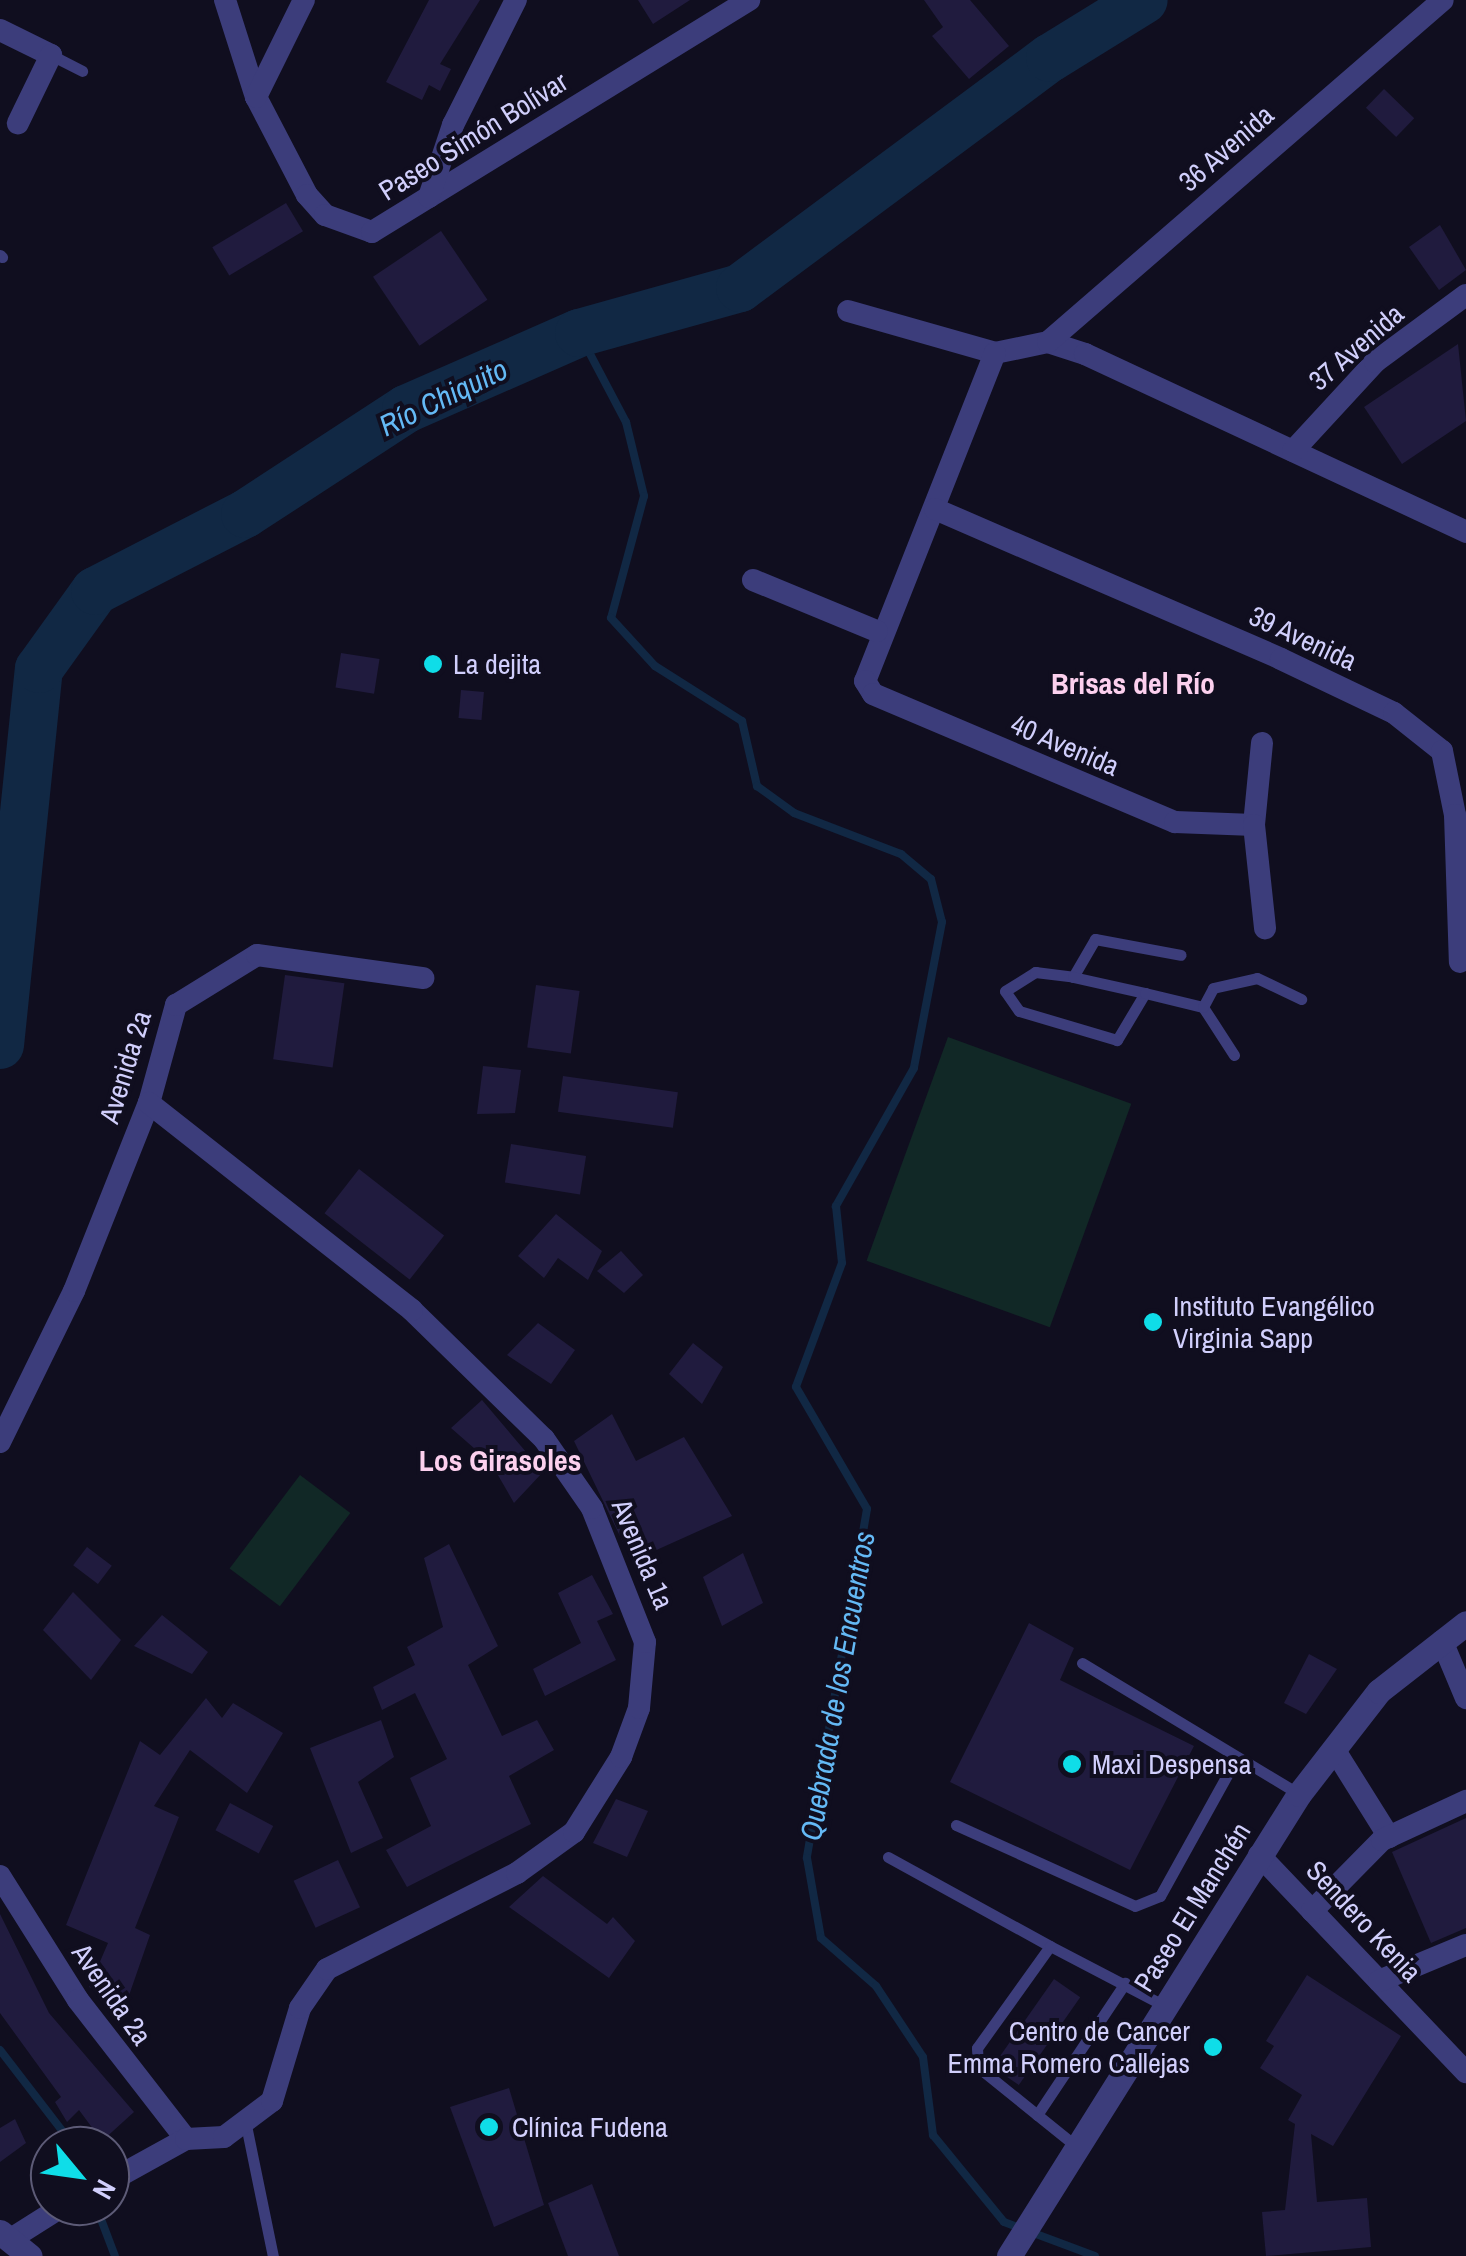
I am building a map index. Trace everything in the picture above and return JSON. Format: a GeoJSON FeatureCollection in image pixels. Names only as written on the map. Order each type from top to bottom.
{"type":"FeatureCollection","features":[{"type":"Feature","properties":{"kind":"street","name":"Paseo Simón Bolívar"},"geometry":{"type":"LineString","coordinates":[[225,0],[256,97],[324,215],[372,232],[749,0]]}},
{"type":"Feature","properties":{"kind":"street"},"geometry":{"type":"LineString","coordinates":[[256,97],[304,0]]}},
{"type":"Feature","properties":{"kind":"street"},"geometry":{"type":"LineString","coordinates":[[429,197],[453,125],[516,0]]}},
{"type":"Feature","properties":{"kind":"street","name":"36 Avenida"},"geometry":{"type":"LineString","coordinates":[[1048,342],[1443,0]]}},
{"type":"Feature","properties":{"kind":"street"},"geometry":{"type":"LineString","coordinates":[[0,30],[51,55],[18,123]]}},
{"type":"Feature","properties":{"kind":"street","name":"37 Avenida"},"geometry":{"type":"LineString","coordinates":[[1293,451],[1376,362],[1466,296]]}},
{"type":"Feature","properties":{"kind":"street"},"geometry":{"type":"LineString","coordinates":[[848,311],[995,353],[1048,342],[1466,532]]}},
{"type":"Feature","properties":{"kind":"street"},"geometry":{"type":"LineString","coordinates":[[753,580],[877,631],[935,509],[995,353]]}},
{"type":"Feature","properties":{"kind":"street","name":"39 Avenida"},"geometry":{"type":"LineString","coordinates":[[935,509],[1281,659],[1394,713],[1442,752],[1456,815],[1460,962]]}},
{"type":"Feature","properties":{"kind":"street","name":"40 Avenida"},"geometry":{"type":"LineString","coordinates":[[877,631],[865,681],[873,694],[1176,822],[1254,825]]}},
{"type":"Feature","properties":{"kind":"street"},"geometry":{"type":"LineString","coordinates":[[1262,743],[1254,825],[1265,928]]}},
{"type":"Feature","properties":{"kind":"street","name":"Avenida 2a"},"geometry":{"type":"LineString","coordinates":[[0,1442],[149,1104],[176,1005],[258,955],[423,978]]}},
{"type":"Feature","properties":{"kind":"street","name":"Avenida 1a"},"geometry":{"type":"LineString","coordinates":[[149,1104],[412,1310],[544,1440],[592,1508],[645,1642],[640,1708],[591,1811],[517,1873],[327,1968],[300,2008],[272,2101],[246,2125]]}},
{"type":"Feature","properties":{"kind":"street","name":"Paseo El Manchén"},"geometry":{"type":"LineString","coordinates":[[1012,2251],[1300,1794],[1379,1691],[1466,1623]]}},
{"type":"Feature","properties":{"kind":"street"},"geometry":{"type":"LineString","coordinates":[[1442,1641],[1466,1698]]}},
{"type":"Feature","properties":{"kind":"street"},"geometry":{"type":"LineString","coordinates":[[1334,1749],[1389,1837]]}},
{"type":"Feature","properties":{"kind":"street"},"geometry":{"type":"LineString","coordinates":[[1312,1911],[1389,1837],[1466,1801]]}},
{"type":"Feature","properties":{"kind":"street","name":"Sendero Kenia"},"geometry":{"type":"LineString","coordinates":[[1259,1854],[1466,2072]]}},
{"type":"Feature","properties":{"kind":"street","name":"Avenida 2a"},"geometry":{"type":"LineString","coordinates":[[0,1876],[78,2000],[186,2139]]}},
{"type":"Feature","properties":{"kind":"street"},"geometry":{"type":"LineString","coordinates":[[1379,1981],[1466,1945]]}},
{"type":"Feature","properties":{"kind":"street"},"geometry":{"type":"LineString","coordinates":[[130,2169],[186,2139],[213,2140],[246,2125]]}},
{"type":"Feature","properties":{"kind":"street"},"geometry":{"type":"LineString","coordinates":[[15,2242],[36,2226]]}},
{"type":"Feature","properties":{"kind":"lane"},"geometry":{"type":"LineString","coordinates":[[51,55],[82,71]]}},
{"type":"Feature","properties":{"kind":"lane"},"geometry":{"type":"LineString","coordinates":[[1074,977],[1094,939],[1181,955]]}},
{"type":"Feature","properties":{"kind":"lane"},"geometry":{"type":"LineString","coordinates":[[1144,993],[1117,1040],[1018,1011],[1005,998],[1024,974],[1074,977],[1144,993],[1203,1007],[1234,1055]]}},
{"type":"Feature","properties":{"kind":"lane"},"geometry":{"type":"LineString","coordinates":[[1203,1007],[1213,988],[1242,978],[1301,999]]}},
{"type":"Feature","properties":{"kind":"lane"},"geometry":{"type":"LineString","coordinates":[[1082,1663],[1300,1794]]}},
{"type":"Feature","properties":{"kind":"lane"},"geometry":{"type":"LineString","coordinates":[[956,1826],[1135,1906],[1160,1896],[1238,1757]]}},
{"type":"Feature","properties":{"kind":"lane"},"geometry":{"type":"LineString","coordinates":[[888,1857],[1165,2006]]}},
{"type":"Feature","properties":{"kind":"lane"},"geometry":{"type":"LineString","coordinates":[[1050,1946],[975,2058],[1077,2147]]}},
{"type":"Feature","properties":{"kind":"lane"},"geometry":{"type":"LineString","coordinates":[[1037,2115],[1124,1983]]}},
{"type":"Feature","properties":{"kind":"lane"},"geometry":{"type":"LineString","coordinates":[[246,2125],[273,2256]]}},
{"type":"Feature","properties":{"kind":"lane"},"geometry":{"type":"LineString","coordinates":[[269,2234],[283,2256]]}},
{"type":"Feature","properties":{"kind":"green space"},"geometry":{"type":"Polygon","coordinates":[[[948,1037],[1131,1104],[1050,1327],[867,1261],[948,1037]]]}},
{"type":"Feature","properties":{"kind":"green space"},"geometry":{"type":"Polygon","coordinates":[[[300,1475],[350,1513],[280,1606],[230,1568],[300,1475]]]}},
{"type":"Feature","properties":{"kind":"building"},"geometry":{"type":"Polygon","coordinates":[[[429,0],[480,0],[440,64],[451,69],[440,91],[429,85],[422,100],[386,82],[429,0]]]}},
{"type":"Feature","properties":{"kind":"building"},"geometry":{"type":"Polygon","coordinates":[[[638,0],[690,0],[653,24],[638,0]]]}},
{"type":"Feature","properties":{"kind":"building"},"geometry":{"type":"Polygon","coordinates":[[[924,0],[970,0],[1009,46],[969,79],[932,36],[943,27],[924,0]]]}},
{"type":"Feature","properties":{"kind":"building"},"geometry":{"type":"Polygon","coordinates":[[[1384,89],[1414,118],[1396,137],[1366,108],[1384,89]]]}},
{"type":"Feature","properties":{"kind":"building"},"geometry":{"type":"Polygon","coordinates":[[[286,203],[303,231],[229,276],[212,247],[286,203]]]}},
{"type":"Feature","properties":{"kind":"building"},"geometry":{"type":"Polygon","coordinates":[[[1440,225],[1466,270],[1439,290],[1409,247],[1440,225]]]}},
{"type":"Feature","properties":{"kind":"building"},"geometry":{"type":"Polygon","coordinates":[[[441,231],[487,300],[419,346],[373,277],[441,231]]]}},
{"type":"Feature","properties":{"kind":"building"},"geometry":{"type":"Polygon","coordinates":[[[1458,344],[1466,421],[1402,464],[1364,407],[1458,344]]]}},
{"type":"Feature","properties":{"kind":"building"},"geometry":{"type":"Polygon","coordinates":[[[341,653],[380,659],[374,694],[336,688],[341,653]]]}},
{"type":"Feature","properties":{"kind":"building"},"geometry":{"type":"Polygon","coordinates":[[[461,690],[484,692],[481,720],[459,718],[461,690]]]}},
{"type":"Feature","properties":{"kind":"building"},"geometry":{"type":"Polygon","coordinates":[[[285,975],[344,983],[333,1068],[273,1059],[285,975]]]}},
{"type":"Feature","properties":{"kind":"building"},"geometry":{"type":"Polygon","coordinates":[[[536,985],[580,991],[571,1054],[527,1047],[536,985]]]}},
{"type":"Feature","properties":{"kind":"building"},"geometry":{"type":"Polygon","coordinates":[[[483,1066],[521,1070],[515,1113],[477,1114],[483,1066]]]}},
{"type":"Feature","properties":{"kind":"building"},"geometry":{"type":"Polygon","coordinates":[[[563,1076],[678,1092],[673,1128],[558,1112],[563,1076]]]}},
{"type":"Feature","properties":{"kind":"building"},"geometry":{"type":"Polygon","coordinates":[[[511,1144],[586,1156],[580,1194],[505,1183],[511,1144]]]}},
{"type":"Feature","properties":{"kind":"building"},"geometry":{"type":"Polygon","coordinates":[[[359,1169],[444,1235],[410,1280],[325,1213],[359,1169]]]}},
{"type":"Feature","properties":{"kind":"building"},"geometry":{"type":"Polygon","coordinates":[[[556,1214],[602,1251],[588,1280],[558,1258],[544,1278],[518,1256],[556,1214]]]}},
{"type":"Feature","properties":{"kind":"building"},"geometry":{"type":"Polygon","coordinates":[[[621,1251],[643,1275],[624,1293],[597,1271],[621,1251]]]}},
{"type":"Feature","properties":{"kind":"building"},"geometry":{"type":"Polygon","coordinates":[[[538,1323],[575,1350],[551,1384],[507,1355],[538,1323]]]}},
{"type":"Feature","properties":{"kind":"building"},"geometry":{"type":"Polygon","coordinates":[[[693,1343],[723,1367],[702,1404],[669,1374],[693,1343]]]}},
{"type":"Feature","properties":{"kind":"building"},"geometry":{"type":"Polygon","coordinates":[[[482,1400],[543,1472],[514,1503],[491,1463],[451,1428],[482,1400]]]}},
{"type":"Feature","properties":{"kind":"building"},"geometry":{"type":"Polygon","coordinates":[[[612,1414],[636,1461],[684,1437],[732,1516],[632,1561],[574,1441],[612,1414]]]}},
{"type":"Feature","properties":{"kind":"building"},"geometry":{"type":"Polygon","coordinates":[[[449,1544],[498,1646],[468,1665],[502,1736],[537,1720],[554,1750],[509,1776],[531,1824],[407,1887],[386,1850],[431,1826],[410,1778],[447,1759],[415,1693],[382,1710],[373,1687],[415,1665],[407,1647],[443,1627],[424,1558],[449,1544]]]}},
{"type":"Feature","properties":{"kind":"building"},"geometry":{"type":"Polygon","coordinates":[[[87,1547],[112,1566],[98,1584],[73,1565],[87,1547]]]}},
{"type":"Feature","properties":{"kind":"building"},"geometry":{"type":"Polygon","coordinates":[[[743,1553],[763,1603],[722,1626],[703,1577],[743,1553]]]}},
{"type":"Feature","properties":{"kind":"building"},"geometry":{"type":"Polygon","coordinates":[[[592,1575],[613,1614],[597,1621],[616,1660],[545,1696],[533,1669],[581,1643],[558,1593],[592,1575]]]}},
{"type":"Feature","properties":{"kind":"building"},"geometry":{"type":"Polygon","coordinates":[[[73,1592],[121,1640],[91,1680],[43,1630],[73,1592]]]}},
{"type":"Feature","properties":{"kind":"building"},"geometry":{"type":"Polygon","coordinates":[[[162,1615],[208,1652],[192,1674],[134,1646],[162,1615]]]}},
{"type":"Feature","properties":{"kind":"building","name":"Maxi Despensa"},"geometry":{"type":"Polygon","coordinates":[[[1029,1623],[1074,1648],[1060,1680],[1194,1746],[1130,1870],[950,1782],[1029,1623]]]}},
{"type":"Feature","properties":{"kind":"building"},"geometry":{"type":"Polygon","coordinates":[[[1309,1654],[1337,1669],[1306,1714],[1284,1703],[1309,1654]]]}},
{"type":"Feature","properties":{"kind":"building"},"geometry":{"type":"Polygon","coordinates":[[[206,1698],[222,1718],[233,1703],[283,1733],[247,1793],[190,1750],[154,1806],[179,1817],[135,1928],[150,1935],[126,2004],[89,1987],[108,1943],[66,1925],[140,1741],[160,1755],[206,1698]]]}},
{"type":"Feature","properties":{"kind":"building"},"geometry":{"type":"Polygon","coordinates":[[[381,1720],[394,1757],[358,1782],[383,1838],[351,1853],[310,1748],[381,1720]]]}},
{"type":"Feature","properties":{"kind":"building"},"geometry":{"type":"Polygon","coordinates":[[[616,1799],[648,1811],[627,1857],[593,1843],[616,1799]]]}},
{"type":"Feature","properties":{"kind":"building"},"geometry":{"type":"Polygon","coordinates":[[[230,1803],[273,1826],[259,1853],[215,1830],[230,1803]]]}},
{"type":"Feature","properties":{"kind":"building"},"geometry":{"type":"Polygon","coordinates":[[[1466,1818],[1466,1928],[1431,1943],[1392,1852],[1466,1818]]]}},
{"type":"Feature","properties":{"kind":"building"},"geometry":{"type":"Polygon","coordinates":[[[338,1860],[360,1907],[316,1928],[294,1881],[338,1860]]]}},
{"type":"Feature","properties":{"kind":"building"},"geometry":{"type":"Polygon","coordinates":[[[543,1876],[607,1924],[613,1917],[635,1941],[609,1978],[509,1907],[543,1876]]]}},
{"type":"Feature","properties":{"kind":"building"},"geometry":{"type":"Polygon","coordinates":[[[0,1914],[49,2013],[134,2112],[119,2126],[91,2126],[79,2110],[67,2122],[55,2102],[61,2097],[0,2013],[0,1914]]]}},
{"type":"Feature","properties":{"kind":"building"},"geometry":{"type":"Polygon","coordinates":[[[1307,1975],[1401,2036],[1333,2146],[1311,2134],[1317,2202],[1367,2198],[1371,2247],[1266,2256],[1262,2212],[1285,2210],[1295,2124],[1288,2120],[1302,2095],[1260,2068],[1274,2046],[1266,2041],[1307,1975]]]}},
{"type":"Feature","properties":{"kind":"building"},"geometry":{"type":"Polygon","coordinates":[[[1054,1979],[1080,1997],[1019,2085],[993,2067],[1054,1979]]]}},
{"type":"Feature","properties":{"kind":"building"},"geometry":{"type":"Polygon","coordinates":[[[509,2088],[544,2205],[494,2227],[450,2107],[509,2088]]]}},
{"type":"Feature","properties":{"kind":"building"},"geometry":{"type":"Polygon","coordinates":[[[15,2119],[26,2143],[0,2162],[0,2128],[15,2119]]]}},
{"type":"Feature","properties":{"kind":"building","name":"Clínica Fudena"},"geometry":{"type":"Polygon","coordinates":[[[592,2184],[619,2256],[568,2256],[548,2203],[592,2184]]]}},
{"type":"Feature","properties":{"kind":"waterway","name":"Río Chiquito"},"geometry":{"type":"LineString","coordinates":[[0,1045],[39,669],[95,591],[245,514],[406,409],[579,333],[740,288],[1050,58],[1144,0]]}},
{"type":"Feature","properties":{"kind":"waterway","name":"Quebrada de los Encuentros"},"geometry":{"type":"LineString","coordinates":[[579,333],[626,422],[644,496],[611,618],[655,666],[742,721],[757,786],[794,813],[901,854],[931,879],[942,922],[914,1068],[836,1206],[842,1263],[796,1387],[867,1509],[807,1858],[821,1938],[876,1986],[923,2057],[933,2135],[1004,2222],[1095,2256]]}},
{"type":"Feature","properties":{"kind":"waterway"},"geometry":{"type":"LineString","coordinates":[[0,2050],[59,2126]]}},
{"type":"Feature","properties":{"kind":"waterway"},"geometry":{"type":"LineString","coordinates":[[104,2226],[115,2256]]}},
{"type":"Feature","properties":{"kind":"place","name":"La dejita"},"geometry":{"type":"Point","coordinates":[433,664]}},
{"type":"Feature","properties":{"kind":"place","name":"Instituto Evangélico Virginia Sapp"},"geometry":{"type":"Point","coordinates":[1153,1322]}},
{"type":"Feature","properties":{"kind":"place","name":"Maxi Despensa"},"geometry":{"type":"Point","coordinates":[1072,1764]}},
{"type":"Feature","properties":{"kind":"place","name":"Centro de Cancer Emma Romero Callejas"},"geometry":{"type":"Point","coordinates":[1213,2047]}},
{"type":"Feature","properties":{"kind":"place","name":"Clínica Fudena"},"geometry":{"type":"Point","coordinates":[489,2127]}},
{"type":"Feature","properties":{"kind":"district","name":"Brisas del Río"},"geometry":{"type":"Point","coordinates":[1133,683]}},
{"type":"Feature","properties":{"kind":"district","name":"Los Girasoles"},"geometry":{"type":"Point","coordinates":[500,1460]}}]}
